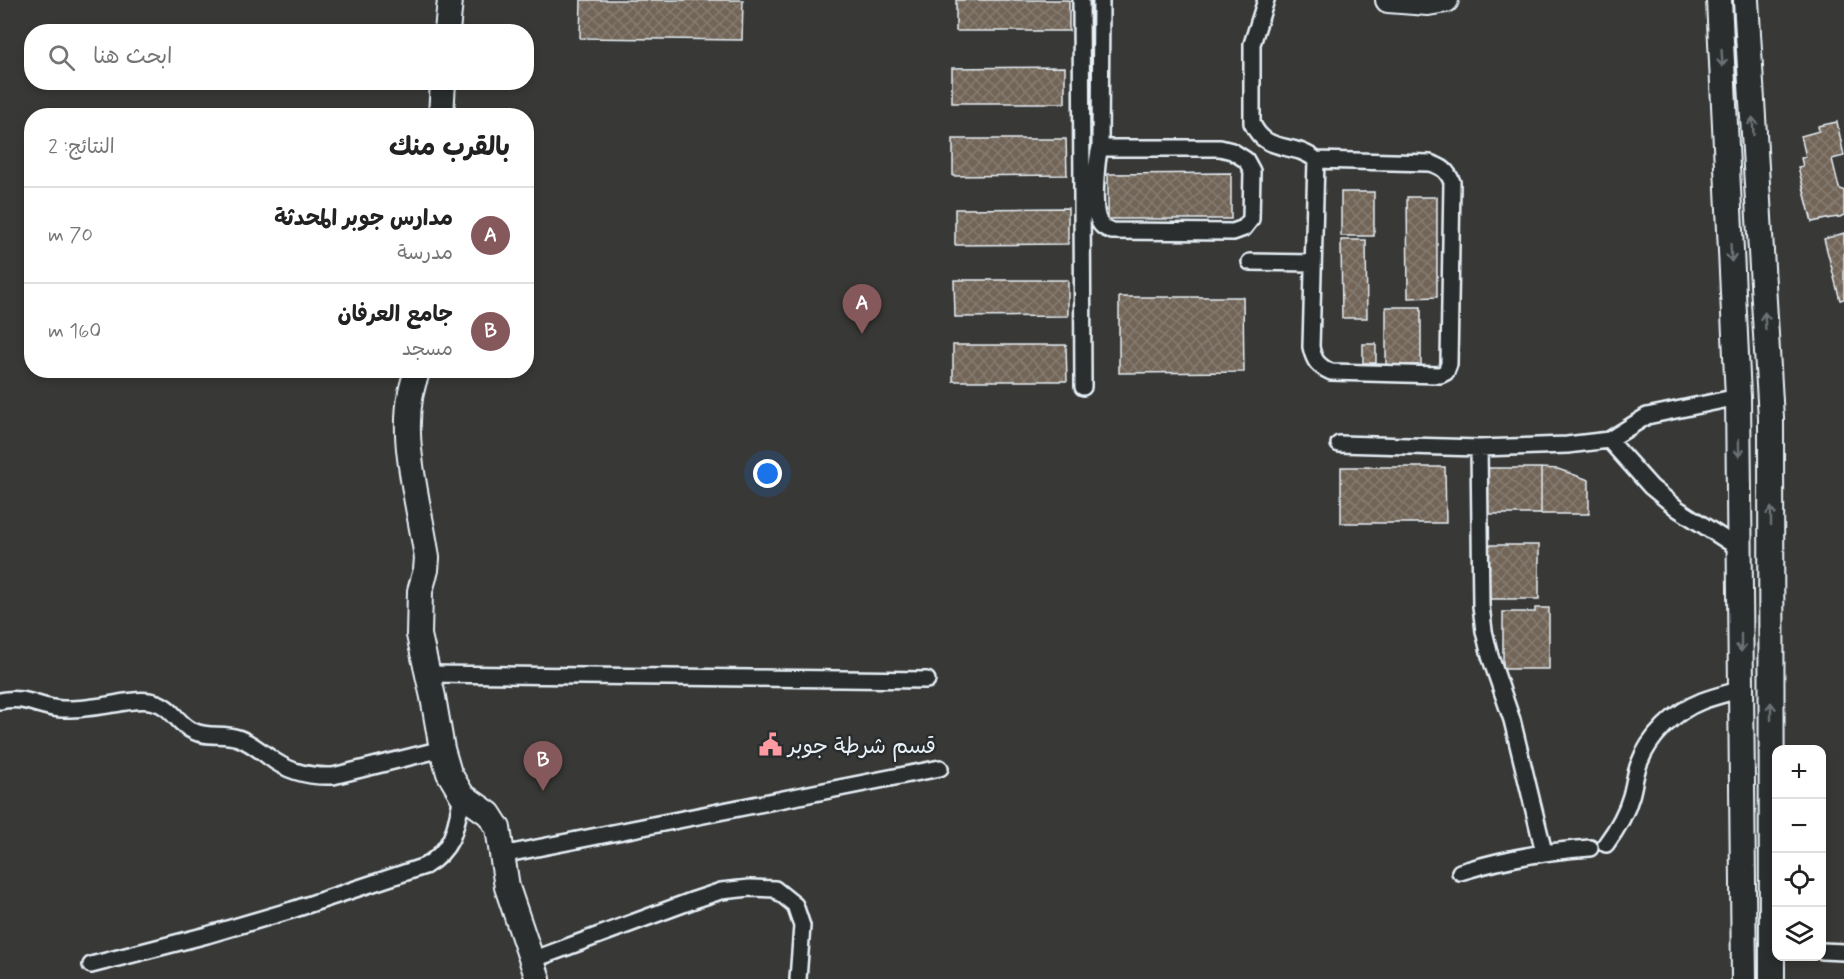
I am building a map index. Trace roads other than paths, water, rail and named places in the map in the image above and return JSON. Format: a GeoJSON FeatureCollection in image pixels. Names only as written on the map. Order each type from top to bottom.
{"type":"FeatureCollection","features":[{"type":"Feature","properties":{"kind":"main road"},"geometry":{"type":"LineString","coordinates":[[448,24],[450,0]]}},
{"type":"Feature","properties":{"kind":"main road"},"geometry":{"type":"LineString","coordinates":[[1388,0],[1428,3],[1446,0]]}},
{"type":"Feature","properties":{"kind":"main road"},"geometry":{"type":"LineString","coordinates":[[1719,0],[1738,397],[1744,979]]}},
{"type":"Feature","properties":{"kind":"main road"},"geometry":{"type":"LineString","coordinates":[[1746,0],[1771,418],[1774,907]]}},
{"type":"Feature","properties":{"kind":"main road"},"geometry":{"type":"LineString","coordinates":[[441,108],[443,90]]}},
{"type":"Feature","properties":{"kind":"main road"},"geometry":{"type":"LineString","coordinates":[[415,378],[410,389],[407,410],[411,468],[426,558],[426,570],[420,591],[418,624],[420,647],[449,773],[462,795],[483,809],[494,820],[498,828],[507,887],[535,969]]}},
{"type":"Feature","properties":{"kind":"main road"},"geometry":{"type":"LineString","coordinates":[[1772,979],[1773,961]]}},
{"type":"Feature","properties":{"kind":"street"},"geometry":{"type":"LineString","coordinates":[[1080,0],[1083,387]]}},
{"type":"Feature","properties":{"kind":"street"},"geometry":{"type":"LineString","coordinates":[[1100,148],[1220,148],[1232,151],[1246,160],[1252,171],[1251,219],[1245,228],[1233,232],[1112,231],[1102,227],[1097,217],[1096,161],[1100,148],[1101,0]]}},
{"type":"Feature","properties":{"kind":"street"},"geometry":{"type":"LineString","coordinates":[[1266,0],[1252,44],[1252,123],[1257,134],[1268,143],[1308,153],[1316,160],[1430,163],[1443,167],[1449,174],[1452,182],[1449,364],[1446,372],[1440,375],[1331,372],[1320,367],[1313,359],[1311,347],[1316,160]]}},
{"type":"Feature","properties":{"kind":"street"},"geometry":{"type":"LineString","coordinates":[[1250,262],[1313,263]]}},
{"type":"Feature","properties":{"kind":"street"},"geometry":{"type":"LineString","coordinates":[[1339,444],[1479,448],[1567,445],[1609,440],[1647,416],[1738,397]]}},
{"type":"Feature","properties":{"kind":"street"},"geometry":{"type":"LineString","coordinates":[[1609,440],[1651,487],[1678,509],[1740,549]]}},
{"type":"Feature","properties":{"kind":"street"},"geometry":{"type":"LineString","coordinates":[[1479,448],[1481,606],[1484,631],[1512,720],[1544,852]]}},
{"type":"Feature","properties":{"kind":"street"},"geometry":{"type":"LineString","coordinates":[[426,674],[927,680]]}},
{"type":"Feature","properties":{"kind":"street"},"geometry":{"type":"LineString","coordinates":[[1606,844],[1625,813],[1638,767],[1646,749],[1657,734],[1684,711],[1701,702],[1742,689]]}},
{"type":"Feature","properties":{"kind":"street"},"geometry":{"type":"LineString","coordinates":[[0,701],[24,699],[46,707],[69,710],[142,700],[156,702],[171,710],[182,724],[199,734],[226,735],[245,741],[285,768],[308,776],[333,776],[442,749]]}},
{"type":"Feature","properties":{"kind":"street"},"geometry":{"type":"LineString","coordinates":[[502,855],[940,768]]}},
{"type":"Feature","properties":{"kind":"street"},"geometry":{"type":"LineString","coordinates":[[91,965],[207,935],[425,866],[442,853],[453,837],[462,795]]}},
{"type":"Feature","properties":{"kind":"street"},"geometry":{"type":"LineString","coordinates":[[1460,872],[1497,861],[1544,852],[1590,848]]}},
{"type":"Feature","properties":{"kind":"street"},"geometry":{"type":"LineString","coordinates":[[535,969],[694,900],[721,891],[750,888],[775,889],[795,905],[802,926],[798,979]]}},
{"type":"Feature","properties":{"kind":"street"},"geometry":{"type":"LineString","coordinates":[[1826,951],[1844,952]]}},
{"type":"Feature","properties":{"kind":"place","name":"مدارس جوبر المحدثة"},"geometry":{"type":"Point","coordinates":[862,334]}},
{"type":"Feature","properties":{"kind":"place","name":"قسم شرطة جوبر"},"geometry":{"type":"Point","coordinates":[770,745]}},
{"type":"Feature","properties":{"kind":"place","name":"جامع العرفان"},"geometry":{"type":"Point","coordinates":[543,791]}}]}
